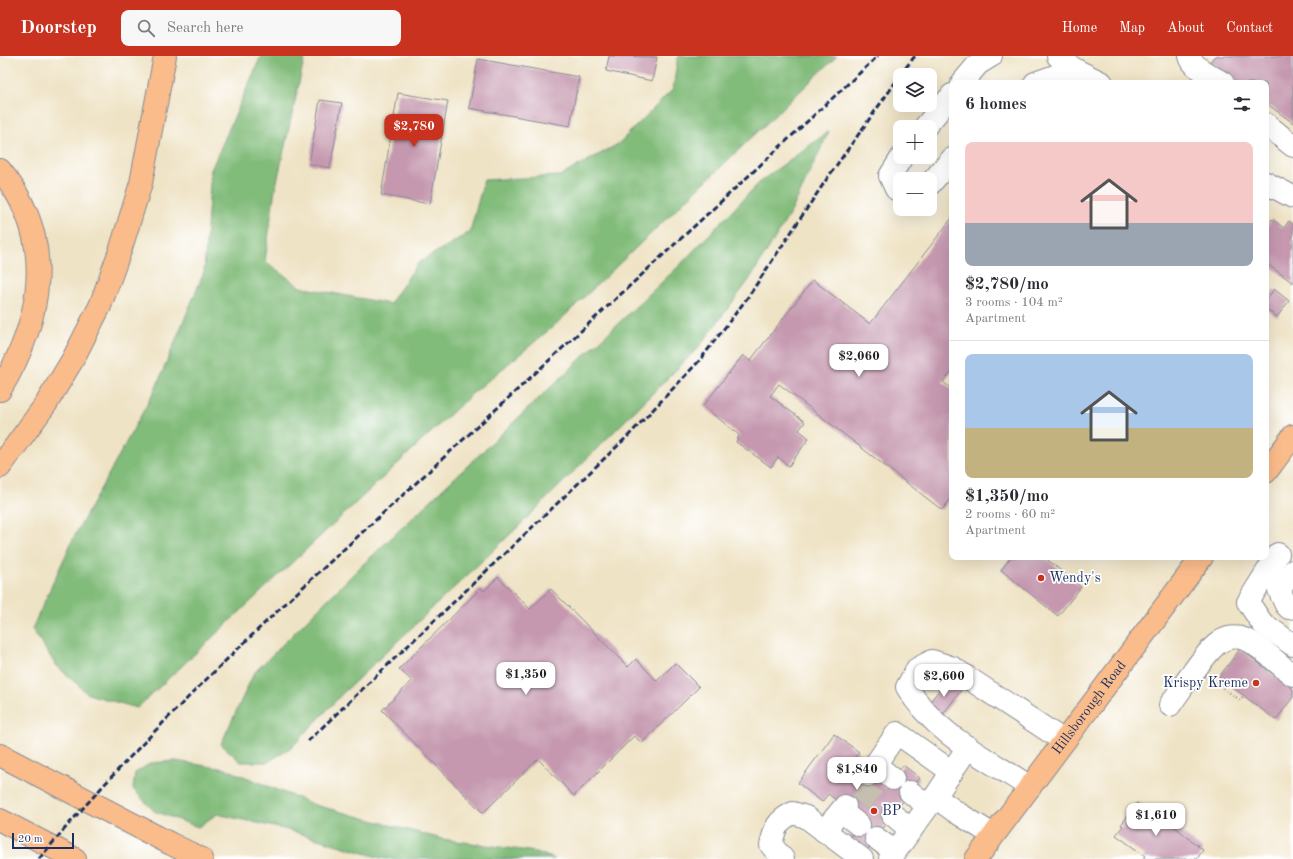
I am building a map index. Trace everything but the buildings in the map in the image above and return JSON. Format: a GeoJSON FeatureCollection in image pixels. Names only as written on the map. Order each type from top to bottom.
{"type":"FeatureCollection","features":[{"type":"Feature","properties":{"kind":"main road"},"geometry":{"type":"LineString","coordinates":[[0,467],[46,404],[73,359],[100,306],[121,248],[141,183],[164,56]]}},
{"type":"Feature","properties":{"kind":"main road"},"geometry":{"type":"LineString","coordinates":[[0,170],[23,203],[32,225],[38,248],[38,273],[35,306],[28,332],[10,374],[0,390]]}},
{"type":"Feature","properties":{"kind":"main road"},"geometry":{"type":"LineString","coordinates":[[1269,468],[1293,436]]}},
{"type":"Feature","properties":{"kind":"main road","name":"Hillsborough Road"},"geometry":{"type":"LineString","coordinates":[[976,859],[1200,560]]}},
{"type":"Feature","properties":{"kind":"main road"},"geometry":{"type":"LineString","coordinates":[[0,739],[64,787]]}},
{"type":"Feature","properties":{"kind":"main road"},"geometry":{"type":"LineString","coordinates":[[0,755],[64,787],[170,844],[202,859]]}},
{"type":"Feature","properties":{"kind":"main road"},"geometry":{"type":"LineString","coordinates":[[0,820],[75,859]]}},
{"type":"Feature","properties":{"kind":"lane"},"geometry":{"type":"LineString","coordinates":[[965,80],[978,64],[991,56]]}},
{"type":"Feature","properties":{"kind":"lane"},"geometry":{"type":"LineString","coordinates":[[1190,56],[1191,61],[1200,69],[1218,80]]}},
{"type":"Feature","properties":{"kind":"lane"},"geometry":{"type":"LineString","coordinates":[[1205,56],[1207,61],[1231,80]]}},
{"type":"Feature","properties":{"kind":"lane"},"geometry":{"type":"LineString","coordinates":[[1039,80],[1066,62],[1097,80]]}},
{"type":"Feature","properties":{"kind":"lane"},"geometry":{"type":"LineString","coordinates":[[931,120],[949,99]]}},
{"type":"Feature","properties":{"kind":"lane"},"geometry":{"type":"LineString","coordinates":[[1269,126],[1293,146]]}},
{"type":"Feature","properties":{"kind":"lane"},"geometry":{"type":"LineString","coordinates":[[937,176],[949,162]]}},
{"type":"Feature","properties":{"kind":"lane"},"geometry":{"type":"LineString","coordinates":[[893,182],[890,176],[898,164]]}},
{"type":"Feature","properties":{"kind":"lane"},"geometry":{"type":"LineString","coordinates":[[1269,184],[1293,196]]}},
{"type":"Feature","properties":{"kind":"lane"},"geometry":{"type":"LineString","coordinates":[[1279,553],[1248,602],[1262,623],[1293,645]]}},
{"type":"Feature","properties":{"kind":"lane"},"geometry":{"type":"LineString","coordinates":[[1290,608],[1286,605],[1279,590],[1293,571]]}},
{"type":"Feature","properties":{"kind":"lane"},"geometry":{"type":"LineString","coordinates":[[1170,705],[1197,668],[1219,642],[1227,638],[1236,637],[1250,642],[1293,676]]}},
{"type":"Feature","properties":{"kind":"lane"},"geometry":{"type":"LineString","coordinates":[[1030,787],[942,730],[917,705],[907,687],[917,669],[932,661],[952,668],[968,677],[1064,742]]}},
{"type":"Feature","properties":{"kind":"lane"},"geometry":{"type":"LineString","coordinates":[[893,778],[872,769],[896,733],[952,772]]}},
{"type":"Feature","properties":{"kind":"lane"},"geometry":{"type":"LineString","coordinates":[[876,838],[892,856],[932,801],[968,747]]}},
{"type":"Feature","properties":{"kind":"lane"},"geometry":{"type":"LineString","coordinates":[[910,792],[956,812],[993,836]]}},
{"type":"Feature","properties":{"kind":"lane"},"geometry":{"type":"LineString","coordinates":[[824,831],[843,808],[859,825]]}},
{"type":"Feature","properties":{"kind":"lane"},"geometry":{"type":"LineString","coordinates":[[784,859],[771,845],[773,833],[781,819],[793,813],[806,817],[862,859]]}},
{"type":"Feature","properties":{"kind":"lane"},"geometry":{"type":"LineString","coordinates":[[893,815],[911,830]]}},
{"type":"Feature","properties":{"kind":"path"},"geometry":{"type":"LineString","coordinates":[[1212,679],[1240,700],[1244,695]]}},
{"type":"Feature","properties":{"kind":"green space"},"geometry":{"type":"Polygon","coordinates":[[[261,56],[305,56],[274,195],[265,261],[300,287],[390,304],[418,263],[470,232],[484,180],[560,176],[618,144],[673,89],[678,56],[837,56],[555,325],[473,393],[137,708],[88,694],[56,665],[32,629],[73,539],[155,390],[204,272],[211,170],[261,56]]]}},
{"type":"Feature","properties":{"kind":"green space"},"geometry":{"type":"Polygon","coordinates":[[[829,131],[791,212],[749,280],[699,347],[519,526],[343,693],[293,746],[268,762],[241,762],[221,744],[254,673],[354,573],[678,267],[761,181],[829,131]]]}},
{"type":"Feature","properties":{"kind":"green space"},"geometry":{"type":"Polygon","coordinates":[[[175,761],[226,769],[315,805],[442,839],[536,852],[555,859],[384,859],[288,830],[217,814],[198,827],[154,811],[133,789],[135,773],[151,763],[175,761]]]}},
{"type":"Feature","properties":{"kind":"tunnel"},"geometry":{"type":"LineString","coordinates":[[858,788],[893,815]]}},
{"type":"Feature","properties":{"kind":"railway"},"geometry":{"type":"LineString","coordinates":[[39,859],[131,756],[227,659],[878,56]]}},
{"type":"Feature","properties":{"kind":"railway"},"geometry":{"type":"LineString","coordinates":[[906,68],[915,56]]}},
{"type":"Feature","properties":{"kind":"railway"},"geometry":{"type":"LineString","coordinates":[[308,741],[629,435],[700,360],[748,297],[826,180],[893,86]]}},
{"type":"Feature","properties":{"kind":"place","name":"Wendy's"},"geometry":{"type":"Point","coordinates":[1041,578]}},
{"type":"Feature","properties":{"kind":"place","name":"Krispy Kreme"},"geometry":{"type":"Point","coordinates":[1256,683]}},
{"type":"Feature","properties":{"kind":"place","name":"BP"},"geometry":{"type":"Point","coordinates":[874,811]}}]}
